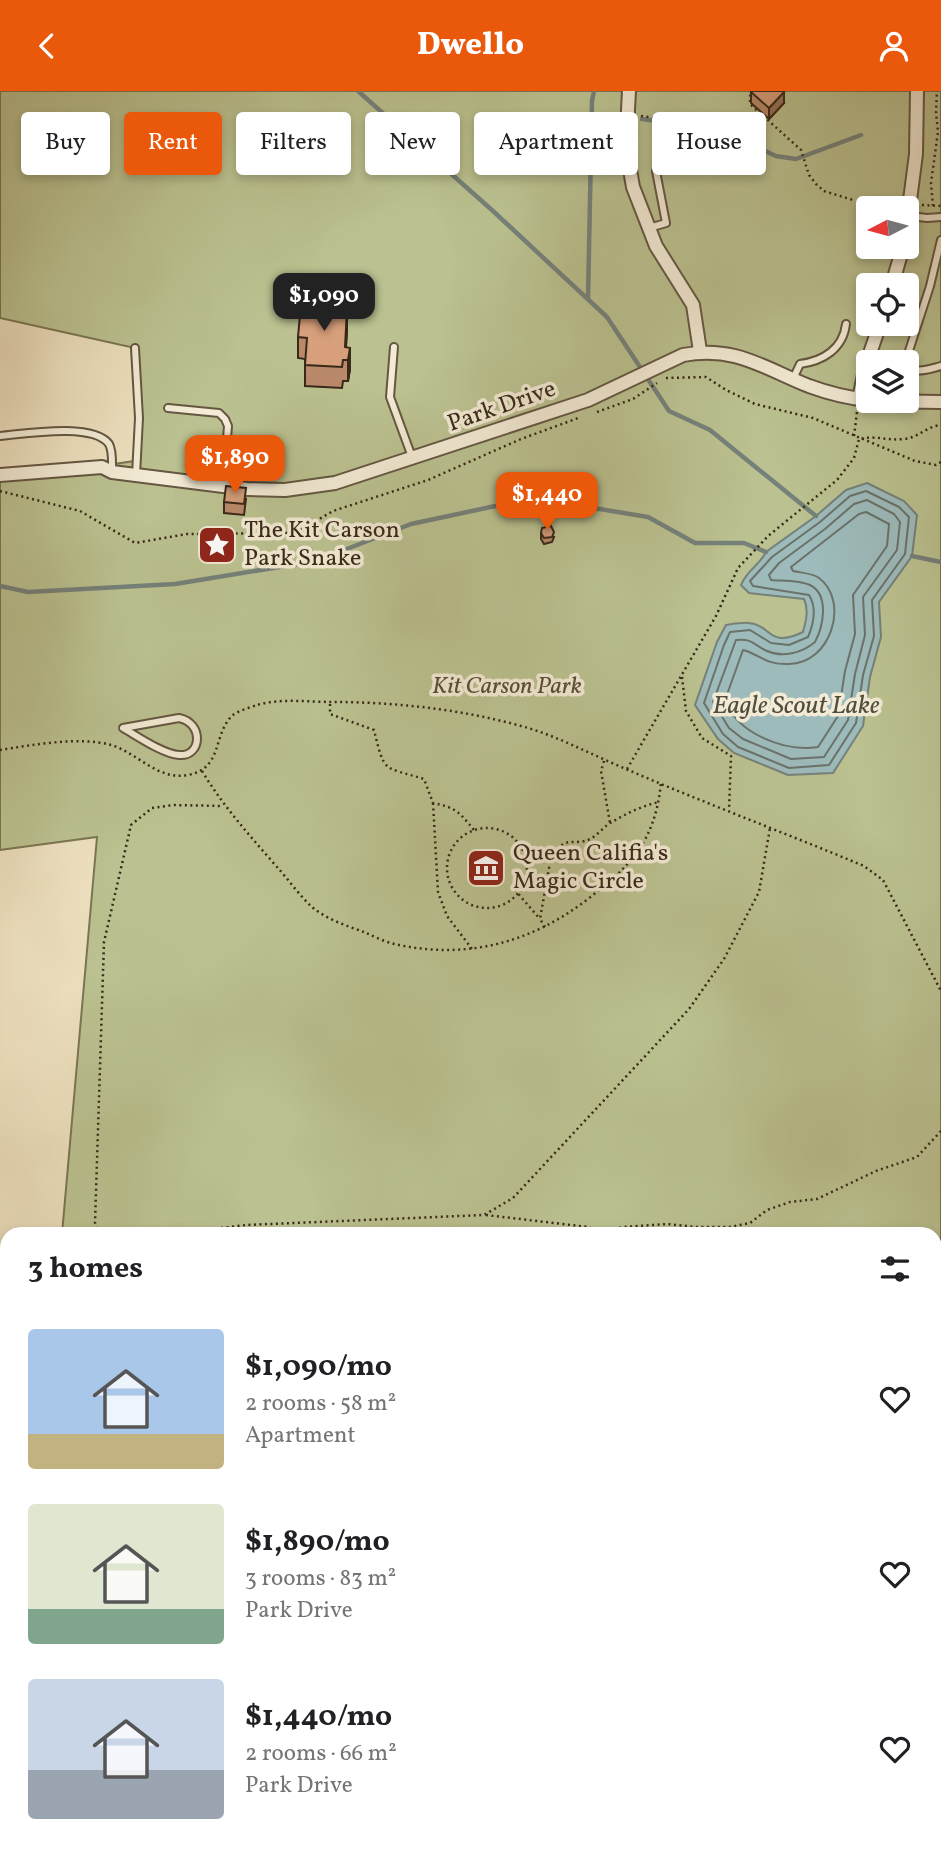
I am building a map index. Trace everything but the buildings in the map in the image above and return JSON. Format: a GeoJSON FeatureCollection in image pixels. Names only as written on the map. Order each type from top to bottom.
{"type":"FeatureCollection","features":[{"type":"Feature","properties":{"kind":"street"},"geometry":{"type":"LineString","coordinates":[[629,91],[630,112]]}},
{"type":"Feature","properties":{"kind":"street"},"geometry":{"type":"LineString","coordinates":[[912,196],[917,91]]}},
{"type":"Feature","properties":{"kind":"street"},"geometry":{"type":"LineString","coordinates":[[631,175],[647,228],[693,305],[700,351]]}},
{"type":"Feature","properties":{"kind":"street","name":"Park Drive"},"geometry":{"type":"LineString","coordinates":[[0,475],[102,467],[112,472],[223,487],[270,490],[317,487],[412,459],[588,400],[683,355],[700,351],[715,351],[747,359],[793,379],[856,399]]}},
{"type":"Feature","properties":{"kind":"street"},"geometry":{"type":"LineString","coordinates":[[919,402],[941,402]]}},
{"type":"Feature","properties":{"kind":"lane"},"geometry":{"type":"LineString","coordinates":[[647,228],[666,223],[657,175]]}},
{"type":"Feature","properties":{"kind":"lane"},"geometry":{"type":"LineString","coordinates":[[919,217],[940,217],[941,225]]}},
{"type":"Feature","properties":{"kind":"lane"},"geometry":{"type":"LineString","coordinates":[[941,240],[930,286],[906,360],[912,369],[926,370],[941,366]]}},
{"type":"Feature","properties":{"kind":"lane"},"geometry":{"type":"LineString","coordinates":[[793,379],[800,364],[821,360],[837,347],[845,333],[846,324]]}},
{"type":"Feature","properties":{"kind":"lane"},"geometry":{"type":"LineString","coordinates":[[394,347],[390,397],[412,459]]}},
{"type":"Feature","properties":{"kind":"lane"},"geometry":{"type":"LineString","coordinates":[[135,348],[139,418],[135,475]]}},
{"type":"Feature","properties":{"kind":"lane"},"geometry":{"type":"LineString","coordinates":[[168,408],[219,413],[225,419],[228,426],[223,487]]}},
{"type":"Feature","properties":{"kind":"lane"},"geometry":{"type":"LineString","coordinates":[[0,436],[70,431],[91,435],[107,442],[110,447],[112,472]]}},
{"type":"Feature","properties":{"kind":"lane"},"geometry":{"type":"LineString","coordinates":[[185,719],[194,726],[197,737],[194,748],[184,755],[178,755],[146,742],[123,728],[185,719]]}},
{"type":"Feature","properties":{"kind":"path"},"geometry":{"type":"LineString","coordinates":[[755,91],[748,101],[802,150],[809,175],[816,184],[824,191],[853,200]]}},
{"type":"Feature","properties":{"kind":"path"},"geometry":{"type":"LineString","coordinates":[[933,206],[931,183],[938,132],[937,91]]}},
{"type":"Feature","properties":{"kind":"path"},"geometry":{"type":"LineString","coordinates":[[647,389],[659,381],[686,376],[706,377],[755,404],[813,418],[915,461],[936,465],[941,462]]}},
{"type":"Feature","properties":{"kind":"path"},"geometry":{"type":"LineString","coordinates":[[855,436],[861,413]]}},
{"type":"Feature","properties":{"kind":"path"},"geometry":{"type":"LineString","coordinates":[[859,439],[874,436],[903,440],[941,425]]}},
{"type":"Feature","properties":{"kind":"path"},"geometry":{"type":"LineString","coordinates":[[0,491],[80,511],[135,543],[187,534],[289,533],[298,531],[333,511],[429,480],[521,439]]}},
{"type":"Feature","properties":{"kind":"path"},"geometry":{"type":"LineString","coordinates":[[627,769],[716,616],[738,568],[768,536],[837,480],[854,458],[859,439]]}},
{"type":"Feature","properties":{"kind":"path"},"geometry":{"type":"LineString","coordinates":[[682,674],[686,711],[702,738],[731,756],[729,810]]}},
{"type":"Feature","properties":{"kind":"path"},"geometry":{"type":"LineString","coordinates":[[330,702],[330,714],[374,730],[383,763],[389,769],[424,779],[433,803],[438,891],[447,916],[472,950]]}},
{"type":"Feature","properties":{"kind":"path"},"geometry":{"type":"LineString","coordinates":[[0,750],[89,742],[110,745],[129,753],[161,773],[188,775],[202,771],[214,757],[233,715],[259,704],[330,702],[405,706],[465,714],[521,726],[568,742],[627,769],[864,866],[883,880],[941,991]]}},
{"type":"Feature","properties":{"kind":"path"},"geometry":{"type":"LineString","coordinates":[[605,759],[601,771],[610,823]]}},
{"type":"Feature","properties":{"kind":"path"},"geometry":{"type":"LineString","coordinates":[[202,771],[224,806],[313,907],[345,925],[397,945],[443,950],[472,950],[524,936],[580,904],[617,876],[646,842],[659,801],[661,783]]}},
{"type":"Feature","properties":{"kind":"path"},"geometry":{"type":"LineString","coordinates":[[540,919],[554,852],[566,843],[588,841],[610,823],[659,801]]}},
{"type":"Feature","properties":{"kind":"path"},"geometry":{"type":"LineString","coordinates":[[433,803],[450,806],[460,812],[474,830]]}},
{"type":"Feature","properties":{"kind":"path"},"geometry":{"type":"LineString","coordinates":[[96,1227],[104,943],[131,825],[152,808],[173,805],[224,806]]}},
{"type":"Feature","properties":{"kind":"path"},"geometry":{"type":"LineString","coordinates":[[484,1215],[513,1198],[689,1009],[724,959],[759,892],[770,827]]}},
{"type":"Feature","properties":{"kind":"path"},"geometry":{"type":"LineString","coordinates":[[486,828],[500,829],[510,834],[519,843],[528,866],[522,888],[517,892],[506,903],[486,908],[469,904],[452,890],[446,873],[449,851],[459,837],[486,828]]}},
{"type":"Feature","properties":{"kind":"path"},"geometry":{"type":"LineString","coordinates":[[517,892],[545,926]]}},
{"type":"Feature","properties":{"kind":"path"},"geometry":{"type":"LineString","coordinates":[[624,1227],[667,1224],[730,1227],[750,1223],[767,1210],[790,1202],[817,1199],[876,1171],[917,1157],[941,1131]]}},
{"type":"Feature","properties":{"kind":"path"},"geometry":{"type":"LineString","coordinates":[[230,1227],[484,1215],[588,1227]]}},
{"type":"Feature","properties":{"kind":"green space","name":"Kit Carson Park"},"geometry":{"type":"Polygon","coordinates":[[[0,91],[941,91],[941,1227],[63,1227],[97,837],[0,850],[0,475],[80,469],[134,461],[139,448],[135,348],[0,318],[0,91]]]}},
{"type":"Feature","properties":{"kind":"water","name":"Eagle Scout Lake"},"geometry":{"type":"Polygon","coordinates":[[[867,483],[904,501],[917,515],[912,556],[879,602],[881,637],[870,677],[863,726],[833,773],[788,775],[734,753],[718,739],[695,705],[717,642],[726,625],[749,623],[783,638],[803,632],[807,611],[804,599],[749,593],[741,585],[766,552],[816,516],[846,490],[867,483]]]}},
{"type":"Feature","properties":{"kind":"waterway"},"geometry":{"type":"LineString","coordinates":[[358,91],[607,317],[669,411],[710,430],[816,516]]}},
{"type":"Feature","properties":{"kind":"waterway"},"geometry":{"type":"LineString","coordinates":[[588,299],[594,91]]}},
{"type":"Feature","properties":{"kind":"waterway"},"geometry":{"type":"LineString","coordinates":[[642,119],[704,127],[726,133],[776,156],[796,159],[861,135]]}},
{"type":"Feature","properties":{"kind":"waterway"},"geometry":{"type":"LineString","coordinates":[[0,586],[28,592],[175,584],[316,561],[411,524],[533,498],[648,517],[695,543],[744,543],[766,552]]}},
{"type":"Feature","properties":{"kind":"waterway"},"geometry":{"type":"LineString","coordinates":[[912,556],[941,562]]}},
{"type":"Feature","properties":{"kind":"place","name":"The Kit Carson Park Snake"},"geometry":{"type":"Point","coordinates":[217,545]}},
{"type":"Feature","properties":{"kind":"place","name":"Queen Califia's Magic Circle"},"geometry":{"type":"Point","coordinates":[486,868]}}]}
